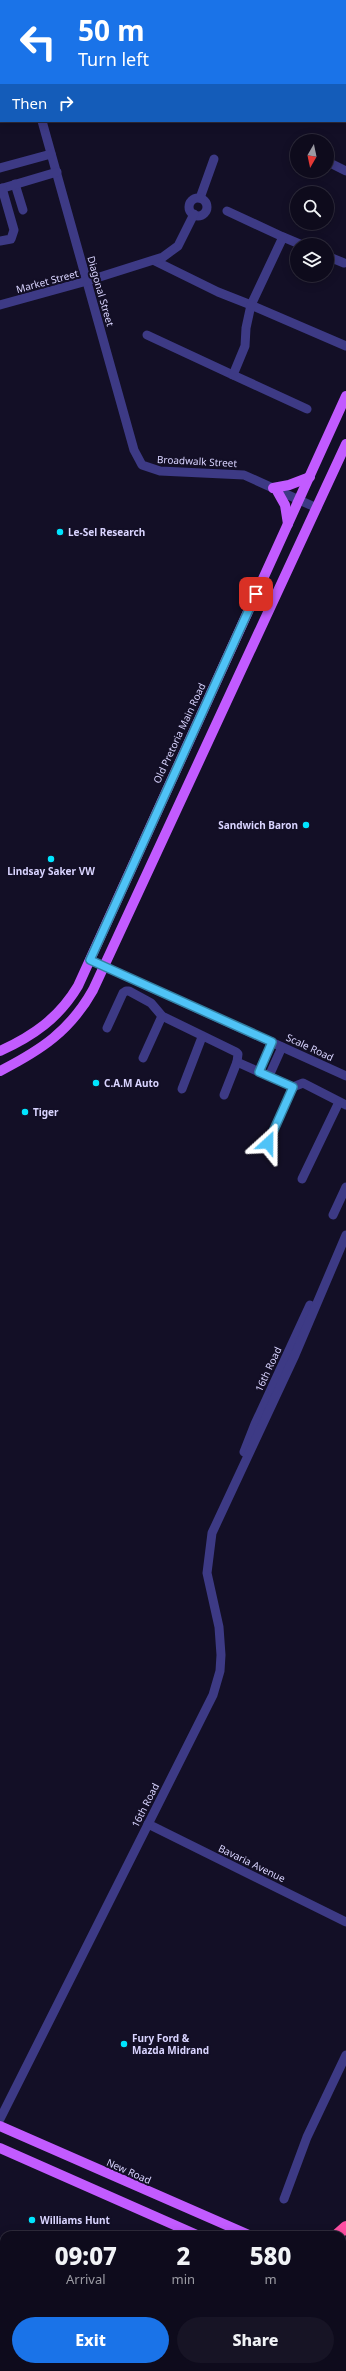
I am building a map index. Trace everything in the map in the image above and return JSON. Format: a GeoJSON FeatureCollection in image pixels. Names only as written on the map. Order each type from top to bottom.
{"type":"FeatureCollection","features":[{"type":"Feature","properties":{"kind":"main road","name":"Old Pretoria Main Road"},"geometry":{"type":"LineString","coordinates":[[0,1051],[36,1033],[59,1014],[75,991],[191,733],[300,499],[346,396]]}},
{"type":"Feature","properties":{"kind":"main road"},"geometry":{"type":"LineString","coordinates":[[0,1071],[40,1049],[70,1025],[89,998],[106,966],[213,728],[346,444]]}},
{"type":"Feature","properties":{"kind":"main road"},"geometry":{"type":"LineString","coordinates":[[288,524],[285,506],[275,489],[310,477]]}},
{"type":"Feature","properties":{"kind":"main road","name":"New Road"},"geometry":{"type":"LineString","coordinates":[[0,2126],[240,2231]]}},
{"type":"Feature","properties":{"kind":"main road"},"geometry":{"type":"LineString","coordinates":[[0,2148],[187,2231]]}},
{"type":"Feature","properties":{"kind":"street","name":"Diagonal Street"},"geometry":{"type":"LineString","coordinates":[[42,122],[134,450],[142,465]]}},
{"type":"Feature","properties":{"kind":"street"},"geometry":{"type":"LineString","coordinates":[[0,168],[51,154]]}},
{"type":"Feature","properties":{"kind":"street"},"geometry":{"type":"LineString","coordinates":[[200,198],[214,159]]}},
{"type":"Feature","properties":{"kind":"street"},"geometry":{"type":"LineString","coordinates":[[334,165],[346,171]]}},
{"type":"Feature","properties":{"kind":"street"},"geometry":{"type":"LineString","coordinates":[[0,242],[11,238],[14,230],[1,188],[57,172]]}},
{"type":"Feature","properties":{"kind":"street"},"geometry":{"type":"LineString","coordinates":[[15,184],[23,210]]}},
{"type":"Feature","properties":{"kind":"street"},"geometry":{"type":"LineString","coordinates":[[200,198],[206,202],[206,210],[201,215],[194,214],[190,210],[190,204],[194,199],[200,198]]}},
{"type":"Feature","properties":{"kind":"street"},"geometry":{"type":"LineString","coordinates":[[227,211],[290,240]]}},
{"type":"Feature","properties":{"kind":"street","name":"Market Street"},"geometry":{"type":"LineString","coordinates":[[0,305],[87,281],[155,260],[174,250],[194,214]]}},
{"type":"Feature","properties":{"kind":"street"},"geometry":{"type":"LineString","coordinates":[[233,375],[245,346],[246,328],[251,305],[283,237]]}},
{"type":"Feature","properties":{"kind":"street"},"geometry":{"type":"LineString","coordinates":[[334,259],[344,264]]}},
{"type":"Feature","properties":{"kind":"street"},"geometry":{"type":"LineString","coordinates":[[155,260],[218,292],[346,346]]}},
{"type":"Feature","properties":{"kind":"street"},"geometry":{"type":"LineString","coordinates":[[147,335],[307,409]]}},
{"type":"Feature","properties":{"kind":"street","name":"Broadwalk Street"},"geometry":{"type":"LineString","coordinates":[[142,465],[160,472],[244,475],[317,508]]}},
{"type":"Feature","properties":{"kind":"street","name":"Scale Road"},"geometry":{"type":"LineString","coordinates":[[90,960],[346,1076]]}},
{"type":"Feature","properties":{"kind":"street"},"geometry":{"type":"LineString","coordinates":[[107,1028],[126,991],[151,1003],[162,1016],[238,1054],[237,1062],[224,1094]]}},
{"type":"Feature","properties":{"kind":"street"},"geometry":{"type":"LineString","coordinates":[[143,1058],[162,1016]]}},
{"type":"Feature","properties":{"kind":"street"},"geometry":{"type":"LineString","coordinates":[[182,1089],[202,1036]]}},
{"type":"Feature","properties":{"kind":"street"},"geometry":{"type":"LineString","coordinates":[[259,1072],[272,1042]]}},
{"type":"Feature","properties":{"kind":"street"},"geometry":{"type":"LineString","coordinates":[[269,1076],[282,1047]]}},
{"type":"Feature","properties":{"kind":"street"},"geometry":{"type":"LineString","coordinates":[[237,1062],[293,1087],[303,1084],[342,1103],[302,1179]]}},
{"type":"Feature","properties":{"kind":"street"},"geometry":{"type":"LineString","coordinates":[[268,1143],[293,1087]]}},
{"type":"Feature","properties":{"kind":"street"},"geometry":{"type":"LineString","coordinates":[[333,1215],[346,1187]]}},
{"type":"Feature","properties":{"kind":"street","name":"16th Road"},"geometry":{"type":"LineString","coordinates":[[0,2119],[213,1695],[220,1672],[221,1640],[209,1587],[207,1557],[212,1533],[233,1486],[258,1417],[303,1319],[333,1265],[346,1235]]}},
{"type":"Feature","properties":{"kind":"street","name":"Bavaria Avenue"},"geometry":{"type":"LineString","coordinates":[[148,1824],[346,1922]]}},
{"type":"Feature","properties":{"kind":"street"},"geometry":{"type":"LineString","coordinates":[[284,2198],[307,2137],[346,2055]]}},
{"type":"Feature","properties":{"kind":"place","name":"Le-Sel Research"},"geometry":{"type":"Point","coordinates":[60,532]}},
{"type":"Feature","properties":{"kind":"place","name":"Sandwich Baron"},"geometry":{"type":"Point","coordinates":[306,825]}},
{"type":"Feature","properties":{"kind":"place","name":"Lindsay Saker VW"},"geometry":{"type":"Point","coordinates":[51,859]}},
{"type":"Feature","properties":{"kind":"place","name":"C.A.M Auto"},"geometry":{"type":"Point","coordinates":[96,1083]}},
{"type":"Feature","properties":{"kind":"place","name":"Tiger"},"geometry":{"type":"Point","coordinates":[25,1112]}},
{"type":"Feature","properties":{"kind":"place","name":"Fury Ford & Mazda Midrand"},"geometry":{"type":"Point","coordinates":[124,2044]}},
{"type":"Feature","properties":{"kind":"place","name":"Williams Hunt"},"geometry":{"type":"Point","coordinates":[32,2220]}},
{"type":"Feature","properties":{"kind":"route"},"geometry":{"type":"LineString","coordinates":[[256,594],[191,733],[90,960],[272,1042],[259,1072],[293,1087],[268,1143]]}}]}
